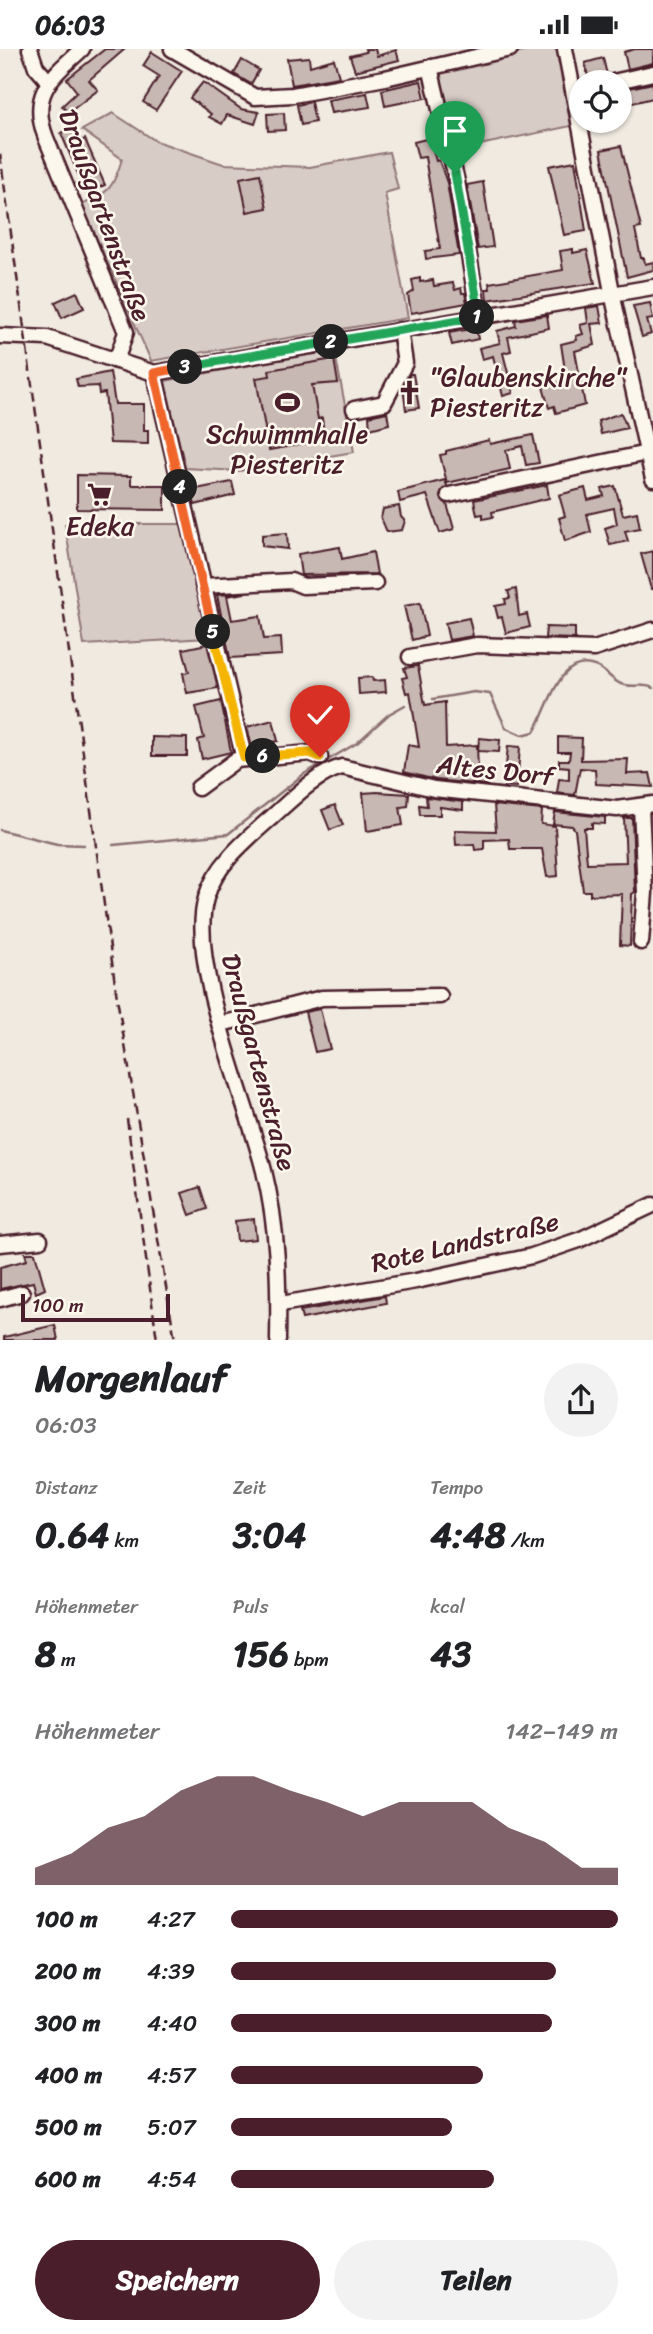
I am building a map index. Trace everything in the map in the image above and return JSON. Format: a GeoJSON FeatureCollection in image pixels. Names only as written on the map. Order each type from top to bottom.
{"type":"FeatureCollection","features":[{"type":"Feature","properties":{"kind":"street","name":"Draußgartenstraße"},"geometry":{"type":"LineString","coordinates":[[30,49],[36,67],[48,82],[39,105],[42,129],[126,332],[116,361]]}},
{"type":"Feature","properties":{"kind":"street"},"geometry":{"type":"LineString","coordinates":[[48,82],[82,49]]}},
{"type":"Feature","properties":{"kind":"street"},"geometry":{"type":"LineString","coordinates":[[172,49],[255,97],[293,96],[430,67],[457,55],[510,49]]}},
{"type":"Feature","properties":{"kind":"street"},"geometry":{"type":"LineString","coordinates":[[565,49],[571,70]]}},
{"type":"Feature","properties":{"kind":"street"},"geometry":{"type":"LineString","coordinates":[[430,67],[457,182],[480,317]]}},
{"type":"Feature","properties":{"kind":"street"},"geometry":{"type":"LineString","coordinates":[[632,78],[653,73]]}},
{"type":"Feature","properties":{"kind":"street"},"geometry":{"type":"LineString","coordinates":[[584,133],[612,294],[653,479]]}},
{"type":"Feature","properties":{"kind":"street"},"geometry":{"type":"LineString","coordinates":[[0,335],[47,338],[154,373],[653,287]]}},
{"type":"Feature","properties":{"kind":"street"},"geometry":{"type":"LineString","coordinates":[[354,409],[384,403],[405,363],[400,330]]}},
{"type":"Feature","properties":{"kind":"street"},"geometry":{"type":"LineString","coordinates":[[154,373],[244,758]]}},
{"type":"Feature","properties":{"kind":"street"},"geometry":{"type":"LineString","coordinates":[[449,495],[650,458]]}},
{"type":"Feature","properties":{"kind":"street"},"geometry":{"type":"LineString","coordinates":[[203,586],[291,581],[303,586],[375,583]]}},
{"type":"Feature","properties":{"kind":"street"},"geometry":{"type":"LineString","coordinates":[[410,657],[477,645],[594,649],[653,630]]}},
{"type":"Feature","properties":{"kind":"street"},"geometry":{"type":"LineString","coordinates":[[198,788],[228,765],[244,758],[310,753],[320,757]]}},
{"type":"Feature","properties":{"kind":"street","name":"Altes Dorf"},"geometry":{"type":"LineString","coordinates":[[335,769],[348,768],[388,780],[434,789],[617,809],[647,806]]}},
{"type":"Feature","properties":{"kind":"street","name":"Draußgartenstraße"},"geometry":{"type":"LineString","coordinates":[[278,1340],[281,1304],[267,1185],[208,980],[202,943],[204,906],[211,885],[229,859],[302,791],[335,769]]}},
{"type":"Feature","properties":{"kind":"street"},"geometry":{"type":"LineString","coordinates":[[641,942],[647,806]]}},
{"type":"Feature","properties":{"kind":"street"},"geometry":{"type":"LineString","coordinates":[[221,1024],[338,996],[440,996]]}},
{"type":"Feature","properties":{"kind":"street","name":"Rote Landstraße"},"geometry":{"type":"LineString","coordinates":[[281,1304],[416,1281],[532,1256],[579,1240],[653,1205]]}},
{"type":"Feature","properties":{"kind":"street"},"geometry":{"type":"LineString","coordinates":[[0,1244],[40,1240]]}},
{"type":"Feature","properties":{"kind":"street"},"geometry":{"type":"LineString","coordinates":[[0,1299],[22,1293]]}},
{"type":"Feature","properties":{"kind":"shaded area"},"geometry":{"type":"Polygon","coordinates":[[[533,49],[556,49],[569,126],[455,150],[437,73],[533,49]]]}},
{"type":"Feature","properties":{"kind":"shaded area"},"geometry":{"type":"Polygon","coordinates":[[[113,113],[156,141],[223,164],[310,167],[389,152],[398,189],[385,193],[408,318],[151,361],[82,205],[109,188],[122,159],[82,130],[113,113]]]}},
{"type":"Feature","properties":{"kind":"shaded area"},"geometry":{"type":"Polygon","coordinates":[[[335,353],[354,452],[239,471],[185,468],[165,381],[302,355],[335,353]]]}},
{"type":"Feature","properties":{"kind":"shaded area"},"geometry":{"type":"Polygon","coordinates":[[[65,524],[184,524],[208,638],[84,645],[65,524]]]}},
{"type":"Feature","properties":{"kind":"building"},"geometry":{"type":"Polygon","coordinates":[[[105,49],[125,49],[89,80],[98,90],[68,113],[62,106],[77,92],[67,79],[105,49]]]}},
{"type":"Feature","properties":{"kind":"building"},"geometry":{"type":"Polygon","coordinates":[[[365,49],[375,49],[377,56],[396,50],[399,60],[355,71],[350,56],[366,52],[365,49]]]}},
{"type":"Feature","properties":{"kind":"building"},"geometry":{"type":"Polygon","coordinates":[[[653,49],[653,63],[628,69],[624,52],[653,49]]]}},
{"type":"Feature","properties":{"kind":"building"},"geometry":{"type":"Polygon","coordinates":[[[152,52],[182,71],[156,110],[143,102],[159,76],[143,66],[152,52]]]}},
{"type":"Feature","properties":{"kind":"building"},"geometry":{"type":"Polygon","coordinates":[[[309,57],[310,66],[334,59],[339,77],[292,85],[287,59],[309,57]]]}},
{"type":"Feature","properties":{"kind":"building"},"geometry":{"type":"Polygon","coordinates":[[[603,58],[606,70],[587,70],[585,63],[603,58]]]}},
{"type":"Feature","properties":{"kind":"building"},"geometry":{"type":"Polygon","coordinates":[[[242,60],[259,70],[251,84],[234,74],[242,60]]]}},
{"type":"Feature","properties":{"kind":"building"},"geometry":{"type":"Polygon","coordinates":[[[421,81],[425,98],[385,106],[382,90],[421,81]]]}},
{"type":"Feature","properties":{"kind":"building"},"geometry":{"type":"Polygon","coordinates":[[[203,82],[241,109],[259,112],[255,124],[227,115],[222,124],[209,117],[211,114],[190,98],[203,82]]]}},
{"type":"Feature","properties":{"kind":"building"},"geometry":{"type":"Polygon","coordinates":[[[653,83],[653,98],[632,103],[632,87],[653,83]]]}},
{"type":"Feature","properties":{"kind":"building"},"geometry":{"type":"Polygon","coordinates":[[[367,93],[370,107],[331,113],[328,100],[367,93]]]}},
{"type":"Feature","properties":{"kind":"building"},"geometry":{"type":"Polygon","coordinates":[[[311,102],[315,122],[301,125],[297,105],[311,102]]]}},
{"type":"Feature","properties":{"kind":"building"},"geometry":{"type":"Polygon","coordinates":[[[284,113],[285,130],[268,131],[267,114],[284,113]]]}},
{"type":"Feature","properties":{"kind":"building"},"geometry":{"type":"Polygon","coordinates":[[[75,127],[81,141],[85,139],[105,185],[86,193],[61,133],[75,127]]]}},
{"type":"Feature","properties":{"kind":"building"},"geometry":{"type":"Polygon","coordinates":[[[430,138],[436,161],[439,160],[447,183],[459,255],[426,259],[425,251],[440,249],[425,157],[418,158],[414,142],[430,138]]]}},
{"type":"Feature","properties":{"kind":"building"},"geometry":{"type":"Polygon","coordinates":[[[621,146],[641,228],[635,229],[641,258],[644,258],[645,264],[653,262],[653,270],[627,277],[601,150],[621,146]]]}},
{"type":"Feature","properties":{"kind":"building"},"geometry":{"type":"Polygon","coordinates":[[[575,161],[586,231],[564,235],[549,166],[575,161]]]}},
{"type":"Feature","properties":{"kind":"building"},"geometry":{"type":"Polygon","coordinates":[[[260,174],[267,208],[247,212],[240,178],[260,174]]]}},
{"type":"Feature","properties":{"kind":"building"},"geometry":{"type":"Polygon","coordinates":[[[483,182],[493,247],[478,249],[467,185],[483,182]]]}},
{"type":"Feature","properties":{"kind":"building"},"geometry":{"type":"Polygon","coordinates":[[[573,249],[573,253],[587,250],[595,283],[487,300],[486,289],[490,289],[489,283],[563,270],[560,251],[573,249]]]}},
{"type":"Feature","properties":{"kind":"building"},"geometry":{"type":"Polygon","coordinates":[[[420,278],[420,282],[433,280],[434,286],[453,283],[455,290],[461,288],[462,293],[465,293],[467,303],[411,313],[408,295],[414,291],[412,280],[420,278]]]}},
{"type":"Feature","properties":{"kind":"building"},"geometry":{"type":"Polygon","coordinates":[[[77,292],[84,308],[62,318],[55,302],[77,292]]]}},
{"type":"Feature","properties":{"kind":"building"},"geometry":{"type":"Polygon","coordinates":[[[650,303],[653,319],[647,320],[651,334],[642,337],[633,306],[650,303]]]}},
{"type":"Feature","properties":{"kind":"building"},"geometry":{"type":"Polygon","coordinates":[[[599,306],[602,323],[591,324],[595,345],[575,351],[585,405],[556,413],[554,406],[549,408],[543,387],[560,382],[562,370],[565,370],[561,344],[577,340],[576,336],[583,334],[580,325],[588,323],[586,308],[599,306]]]}},
{"type":"Feature","properties":{"kind":"building"},"geometry":{"type":"Polygon","coordinates":[[[547,315],[549,328],[508,337],[511,351],[503,353],[513,393],[503,396],[493,356],[482,359],[479,348],[500,343],[497,331],[516,326],[515,320],[547,315]]]}},
{"type":"Feature","properties":{"kind":"building"},"geometry":{"type":"Polygon","coordinates":[[[476,328],[478,339],[452,345],[449,333],[476,328]]]}},
{"type":"Feature","properties":{"kind":"building","name":"Schwimmhalle Piesteritz"},"geometry":{"type":"Polygon","coordinates":[[[334,359],[338,383],[312,385],[318,419],[322,418],[323,426],[319,427],[321,441],[269,450],[256,378],[270,376],[269,370],[334,359]]]}},
{"type":"Feature","properties":{"kind":"building"},"geometry":{"type":"Polygon","coordinates":[[[110,372],[115,404],[144,404],[144,430],[148,430],[148,444],[110,443],[105,393],[99,394],[98,386],[78,387],[76,379],[110,372]]]}},
{"type":"Feature","properties":{"kind":"building","name":"\"Glaubenskirche\" Piesteritz"},"geometry":{"type":"Polygon","coordinates":[[[410,374],[413,374],[419,408],[406,410],[403,388],[410,374]]]}},
{"type":"Feature","properties":{"kind":"building"},"geometry":{"type":"Polygon","coordinates":[[[387,412],[389,424],[370,429],[369,416],[387,412]]]}},
{"type":"Feature","properties":{"kind":"building"},"geometry":{"type":"Polygon","coordinates":[[[621,413],[627,428],[601,434],[598,421],[621,413]]]}},
{"type":"Feature","properties":{"kind":"building"},"geometry":{"type":"Polygon","coordinates":[[[533,435],[539,463],[526,465],[522,446],[506,450],[510,469],[447,483],[440,455],[446,454],[446,451],[489,440],[490,444],[533,435]]]}},
{"type":"Feature","properties":{"kind":"building"},"geometry":{"type":"Polygon","coordinates":[[[77,475],[131,476],[131,485],[165,485],[165,510],[77,509],[77,475]]]}},
{"type":"Feature","properties":{"kind":"building"},"geometry":{"type":"Polygon","coordinates":[[[445,480],[447,486],[440,496],[447,504],[454,529],[440,533],[427,495],[400,502],[398,492],[445,480]]]}},
{"type":"Feature","properties":{"kind":"building"},"geometry":{"type":"Polygon","coordinates":[[[232,482],[235,495],[195,505],[191,490],[232,482]]]}},
{"type":"Feature","properties":{"kind":"building"},"geometry":{"type":"Polygon","coordinates":[[[547,485],[549,498],[492,512],[493,517],[483,519],[483,514],[477,515],[474,500],[547,485]]]}},
{"type":"Feature","properties":{"kind":"building"},"geometry":{"type":"Polygon","coordinates":[[[615,486],[623,515],[637,512],[640,528],[625,531],[628,541],[610,545],[605,528],[617,524],[614,508],[587,514],[591,532],[565,541],[559,518],[565,516],[559,495],[585,488],[588,500],[604,496],[602,489],[615,486]]]}},
{"type":"Feature","properties":{"kind":"building"},"geometry":{"type":"Polygon","coordinates":[[[399,506],[401,517],[405,521],[402,530],[387,532],[381,518],[383,509],[399,506]]]}},
{"type":"Feature","properties":{"kind":"building"},"geometry":{"type":"Polygon","coordinates":[[[287,533],[288,549],[262,546],[262,535],[287,533]]]}},
{"type":"Feature","properties":{"kind":"building"},"geometry":{"type":"Polygon","coordinates":[[[340,547],[342,559],[373,552],[377,574],[301,575],[298,554],[340,547]]]}},
{"type":"Feature","properties":{"kind":"building"},"geometry":{"type":"Polygon","coordinates":[[[653,551],[653,589],[651,589],[641,554],[653,551]]]}},
{"type":"Feature","properties":{"kind":"building"},"geometry":{"type":"Polygon","coordinates":[[[516,589],[519,616],[527,614],[530,627],[506,633],[502,617],[498,618],[495,606],[506,604],[505,599],[510,598],[508,591],[516,589]]]}},
{"type":"Feature","properties":{"kind":"building"},"geometry":{"type":"Polygon","coordinates":[[[245,593],[227,596],[232,620],[260,616],[264,639],[281,638],[282,655],[230,658],[217,595],[245,593]]]}},
{"type":"Feature","properties":{"kind":"building"},"geometry":{"type":"Polygon","coordinates":[[[420,603],[427,636],[412,640],[404,606],[420,603]]]}},
{"type":"Feature","properties":{"kind":"building"},"geometry":{"type":"Polygon","coordinates":[[[469,618],[473,636],[449,640],[445,623],[469,618]]]}},
{"type":"Feature","properties":{"kind":"building"},"geometry":{"type":"Polygon","coordinates":[[[546,627],[575,628],[575,639],[545,638],[546,627]]]}},
{"type":"Feature","properties":{"kind":"building"},"geometry":{"type":"Polygon","coordinates":[[[207,644],[218,688],[187,693],[183,673],[189,672],[183,649],[207,644]]]}},
{"type":"Feature","properties":{"kind":"building"},"geometry":{"type":"Polygon","coordinates":[[[418,666],[425,705],[445,702],[446,747],[477,745],[478,770],[488,771],[487,785],[436,780],[404,772],[408,745],[419,747],[410,692],[406,693],[402,678],[407,677],[404,668],[418,666]]]}},
{"type":"Feature","properties":{"kind":"building"},"geometry":{"type":"Polygon","coordinates":[[[372,677],[373,681],[385,680],[386,692],[359,694],[358,678],[372,677]]]}},
{"type":"Feature","properties":{"kind":"building"},"geometry":{"type":"Polygon","coordinates":[[[221,701],[231,752],[202,759],[198,740],[204,738],[196,707],[221,701]]]}},
{"type":"Feature","properties":{"kind":"building"},"geometry":{"type":"Polygon","coordinates":[[[273,720],[278,741],[252,747],[247,727],[273,720]]]}},
{"type":"Feature","properties":{"kind":"building"},"geometry":{"type":"Polygon","coordinates":[[[152,737],[187,738],[187,756],[152,756],[152,737]]]}},
{"type":"Feature","properties":{"kind":"building"},"geometry":{"type":"Polygon","coordinates":[[[558,737],[582,738],[581,760],[628,759],[627,774],[650,773],[653,787],[596,784],[595,769],[580,768],[575,795],[557,793],[559,779],[569,780],[569,767],[559,766],[559,760],[569,760],[570,752],[558,752],[558,737]]]}},
{"type":"Feature","properties":{"kind":"building"},"geometry":{"type":"Polygon","coordinates":[[[479,738],[500,740],[499,752],[478,751],[479,738]]]}},
{"type":"Feature","properties":{"kind":"building"},"geometry":{"type":"Polygon","coordinates":[[[508,746],[520,747],[517,787],[504,786],[508,746]]]}},
{"type":"Feature","properties":{"kind":"building"},"geometry":{"type":"Polygon","coordinates":[[[363,793],[409,794],[408,806],[400,807],[403,825],[367,831],[363,793]]]}},
{"type":"Feature","properties":{"kind":"building"},"geometry":{"type":"Polygon","coordinates":[[[426,797],[463,802],[463,810],[440,807],[440,815],[420,815],[419,805],[427,806],[426,797]]]}},
{"type":"Feature","properties":{"kind":"building"},"geometry":{"type":"Polygon","coordinates":[[[335,805],[343,825],[330,830],[322,810],[335,805]]]}},
{"type":"Feature","properties":{"kind":"building"},"geometry":{"type":"Polygon","coordinates":[[[494,805],[542,810],[541,824],[555,826],[558,876],[547,877],[542,849],[510,849],[509,839],[484,840],[484,849],[475,850],[474,844],[456,845],[455,830],[496,831],[494,805]]]}},
{"type":"Feature","properties":{"kind":"building"},"geometry":{"type":"Polygon","coordinates":[[[555,812],[605,817],[605,824],[592,823],[592,828],[584,828],[587,863],[626,862],[624,818],[632,818],[635,892],[632,894],[630,946],[620,945],[622,894],[590,895],[590,891],[583,891],[575,830],[572,826],[553,824],[555,812]]]}},
{"type":"Feature","properties":{"kind":"building"},"geometry":{"type":"Polygon","coordinates":[[[320,1009],[330,1049],[315,1052],[305,1012],[320,1009]]]}},
{"type":"Feature","properties":{"kind":"building"},"geometry":{"type":"Polygon","coordinates":[[[200,1187],[207,1209],[190,1215],[182,1193],[200,1187]]]}},
{"type":"Feature","properties":{"kind":"building"},"geometry":{"type":"Polygon","coordinates":[[[254,1219],[256,1239],[237,1241],[235,1221],[254,1219]]]}},
{"type":"Feature","properties":{"kind":"building"},"geometry":{"type":"Polygon","coordinates":[[[25,1253],[35,1253],[45,1289],[36,1293],[33,1282],[0,1289],[0,1267],[27,1260],[25,1253]]]}},
{"type":"Feature","properties":{"kind":"building"},"geometry":{"type":"Polygon","coordinates":[[[385,1296],[386,1303],[302,1319],[300,1311],[385,1296]]]}},
{"type":"Feature","properties":{"kind":"building"},"geometry":{"type":"Polygon","coordinates":[[[55,1325],[58,1340],[4,1340],[4,1337],[55,1325]]]}},
{"type":"Feature","properties":{"kind":"waterway"},"geometry":{"type":"LineString","coordinates":[[433,699],[474,692],[490,694],[506,728],[522,735],[534,732],[557,685],[574,667],[585,664],[599,668],[621,684],[653,688]]}},
{"type":"Feature","properties":{"kind":"waterway"},"geometry":{"type":"LineString","coordinates":[[113,845],[228,834],[304,774],[357,743],[389,714],[405,705]]}},
{"type":"Feature","properties":{"kind":"waterway"},"geometry":{"type":"LineString","coordinates":[[0,830],[57,844],[84,845]]}},
{"type":"Feature","properties":{"kind":"railway"},"geometry":{"type":"LineString","coordinates":[[0,154],[117,998],[175,1340]]}},
{"type":"Feature","properties":{"kind":"railway"},"geometry":{"type":"LineString","coordinates":[[127,1119],[157,1340]]}},
{"type":"Feature","properties":{"kind":"place","name":"\"Glaubenskirche\" Piesteritz"},"geometry":{"type":"Point","coordinates":[410,392]}},
{"type":"Feature","properties":{"kind":"place","name":"Schwimmhalle Piesteritz"},"geometry":{"type":"Point","coordinates":[287,402]}},
{"type":"Feature","properties":{"kind":"place","name":"Edeka"},"geometry":{"type":"Point","coordinates":[100,494]}},
{"type":"Feature","properties":{"kind":"route"},"geometry":{"type":"LineString","coordinates":[[320,757],[310,753],[244,758],[154,373],[480,317],[455,173]]}}]}
